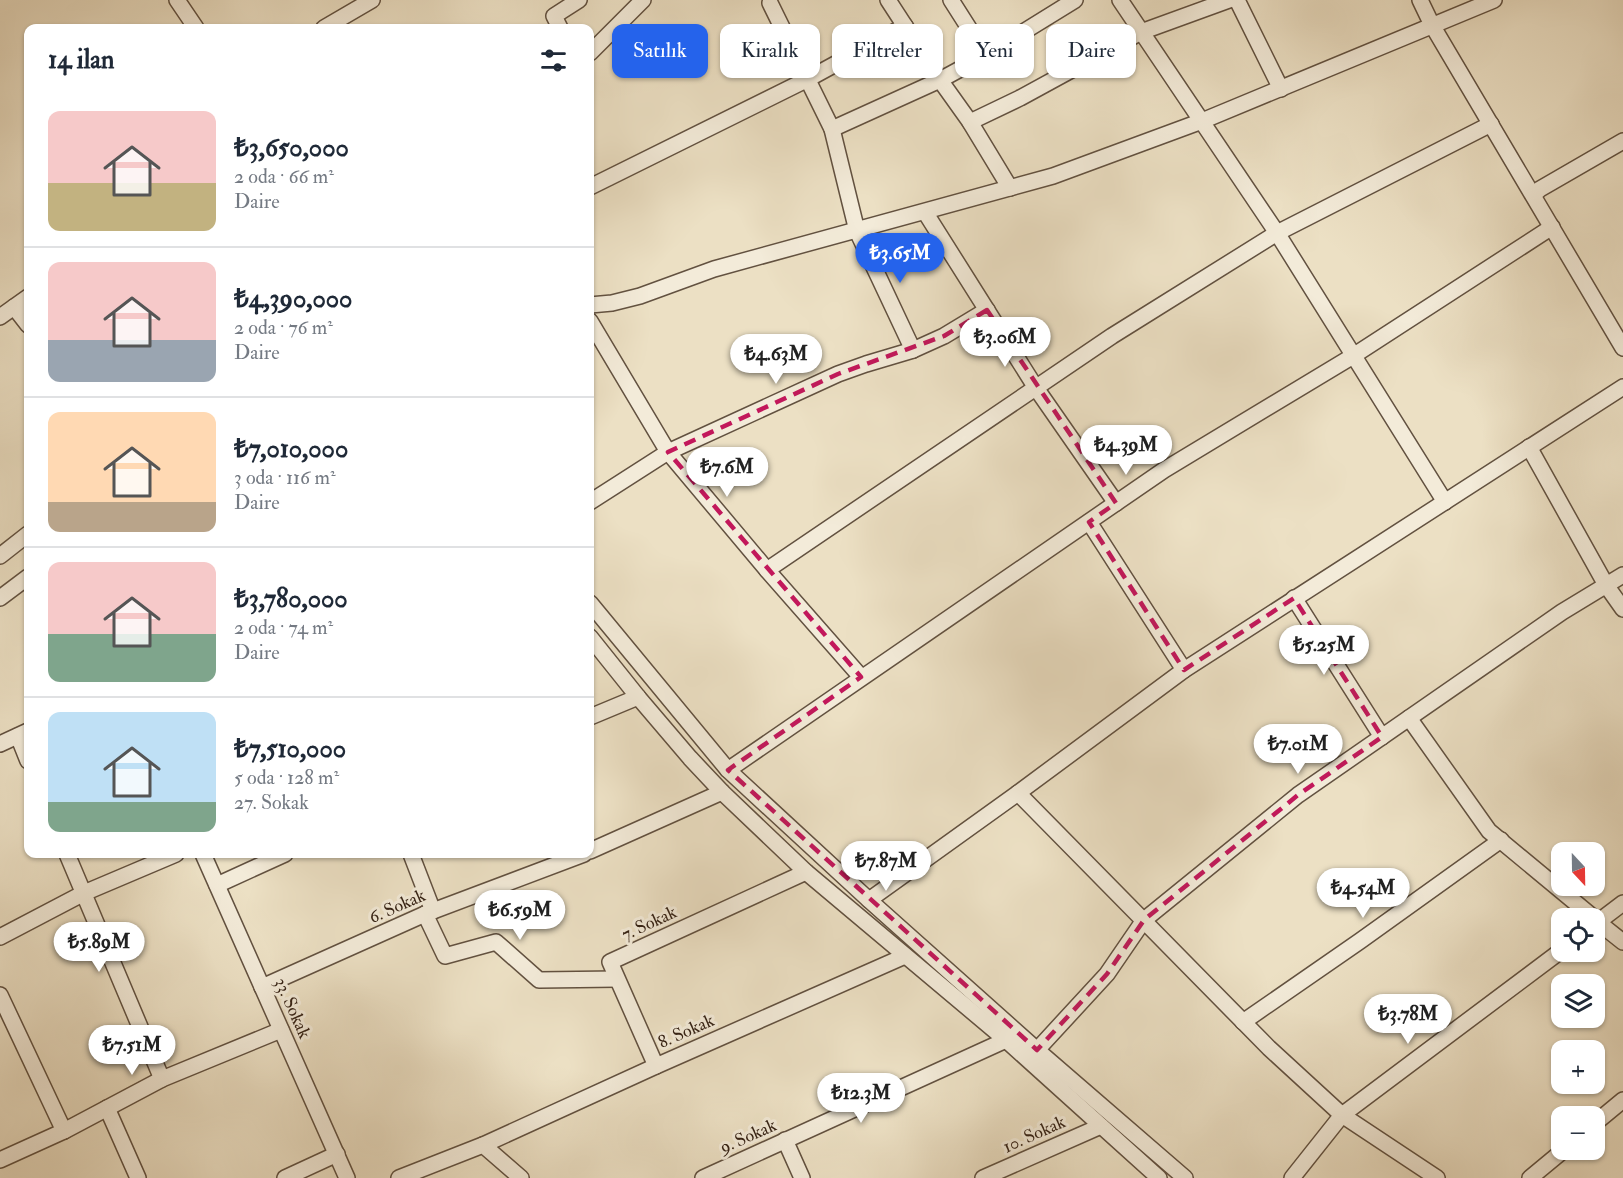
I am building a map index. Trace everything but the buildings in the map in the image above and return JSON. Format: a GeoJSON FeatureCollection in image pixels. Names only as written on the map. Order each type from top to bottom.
{"type":"FeatureCollection","features":[{"type":"Feature","properties":{"kind":"street"},"geometry":{"type":"LineString","coordinates":[[177,0],[193,24]]}},
{"type":"Feature","properties":{"kind":"street"},"geometry":{"type":"LineString","coordinates":[[331,24],[372,0]]}},
{"type":"Feature","properties":{"kind":"street"},"geometry":{"type":"LineString","coordinates":[[558,24],[554,16],[579,0]]}},
{"type":"Feature","properties":{"kind":"street"},"geometry":{"type":"LineString","coordinates":[[888,0],[903,24]]}},
{"type":"Feature","properties":{"kind":"street"},"geometry":{"type":"LineString","coordinates":[[951,0],[966,24]]}},
{"type":"Feature","properties":{"kind":"street"},"geometry":{"type":"LineString","coordinates":[[1034,25],[1075,0]]}},
{"type":"Feature","properties":{"kind":"street"},"geometry":{"type":"LineString","coordinates":[[1120,0],[1277,233],[1445,501]]}},
{"type":"Feature","properties":{"kind":"street"},"geometry":{"type":"LineString","coordinates":[[970,122],[1020,98],[1141,32],[1229,0]]}},
{"type":"Feature","properties":{"kind":"street"},"geometry":{"type":"LineString","coordinates":[[1237,0],[1281,89]]}},
{"type":"Feature","properties":{"kind":"street"},"geometry":{"type":"LineString","coordinates":[[1420,0],[1432,25],[1623,348]]}},
{"type":"Feature","properties":{"kind":"street"},"geometry":{"type":"LineString","coordinates":[[594,305],[640,296],[714,269],[1053,176],[1202,121],[1494,0]]}},
{"type":"Feature","properties":{"kind":"street"},"geometry":{"type":"LineString","coordinates":[[594,48],[636,3]]}},
{"type":"Feature","properties":{"kind":"street"},"geometry":{"type":"LineString","coordinates":[[770,3],[832,129],[857,231],[913,350]]}},
{"type":"Feature","properties":{"kind":"street"},"geometry":{"type":"LineString","coordinates":[[594,185],[832,66]]}},
{"type":"Feature","properties":{"kind":"street"},"geometry":{"type":"LineString","coordinates":[[832,129],[955,72]]}},
{"type":"Feature","properties":{"kind":"street"},"geometry":{"type":"LineString","coordinates":[[940,80],[970,122],[1010,188]]}},
{"type":"Feature","properties":{"kind":"street"},"geometry":{"type":"LineString","coordinates":[[767,570],[1112,336],[1277,233],[1491,124]]}},
{"type":"Feature","properties":{"kind":"street"},"geometry":{"type":"LineString","coordinates":[[1533,195],[1623,141]]}},
{"type":"Feature","properties":{"kind":"street"},"geometry":{"type":"LineString","coordinates":[[925,212],[1036,388],[1116,503]]}},
{"type":"Feature","properties":{"kind":"street"},"geometry":{"type":"LineString","coordinates":[[728,770],[1164,470],[1353,356],[1552,227]]}},
{"type":"Feature","properties":{"kind":"street"},"geometry":{"type":"LineString","coordinates":[[0,317],[24,300]]}},
{"type":"Feature","properties":{"kind":"street"},"geometry":{"type":"LineString","coordinates":[[14,307],[24,320]]}},
{"type":"Feature","properties":{"kind":"street"},"geometry":{"type":"LineString","coordinates":[[594,499],[668,452],[838,374],[913,350],[944,336],[987,310]]}},
{"type":"Feature","properties":{"kind":"street"},"geometry":{"type":"LineString","coordinates":[[594,328],[668,452],[861,677]]}},
{"type":"Feature","properties":{"kind":"street"},"geometry":{"type":"LineString","coordinates":[[869,900],[1184,670],[1623,387]]}},
{"type":"Feature","properties":{"kind":"street"},"geometry":{"type":"LineString","coordinates":[[1529,447],[1606,585],[1623,609]]}},
{"type":"Feature","properties":{"kind":"street"},"geometry":{"type":"LineString","coordinates":[[1089,522],[1184,670]]}},
{"type":"Feature","properties":{"kind":"street"},"geometry":{"type":"LineString","coordinates":[[0,556],[24,537]]}},
{"type":"Feature","properties":{"kind":"street"},"geometry":{"type":"LineString","coordinates":[[1037,1050],[1107,974],[1144,921],[1298,795],[1562,612],[1623,574]]}},
{"type":"Feature","properties":{"kind":"street"},"geometry":{"type":"LineString","coordinates":[[0,598],[24,580]]}},
{"type":"Feature","properties":{"kind":"street"},"geometry":{"type":"LineString","coordinates":[[1294,598],[1382,737]]}},
{"type":"Feature","properties":{"kind":"street"},"geometry":{"type":"LineString","coordinates":[[594,608],[728,770],[1037,1050],[1185,1178]]}},
{"type":"Feature","properties":{"kind":"street"},"geometry":{"type":"LineString","coordinates":[[594,642],[690,758],[722,792],[806,872],[1006,1040],[1159,1178]]}},
{"type":"Feature","properties":{"kind":"street"},"geometry":{"type":"LineString","coordinates":[[594,715],[638,698]]}},
{"type":"Feature","properties":{"kind":"street"},"geometry":{"type":"LineString","coordinates":[[1410,718],[1490,831],[1580,908]]}},
{"type":"Feature","properties":{"kind":"street"},"geometry":{"type":"LineString","coordinates":[[0,744],[23,733]]}},
{"type":"Feature","properties":{"kind":"street"},"geometry":{"type":"LineString","coordinates":[[594,849],[722,792]]}},
{"type":"Feature","properties":{"kind":"street"},"geometry":{"type":"LineString","coordinates":[[1018,793],[1269,1048],[1342,1115],[1437,1178]]}},
{"type":"Feature","properties":{"kind":"street"},"geometry":{"type":"LineString","coordinates":[[1243,1022],[1501,840]]}},
{"type":"Feature","properties":{"kind":"street"},"geometry":{"type":"LineString","coordinates":[[69,858],[162,1079]]}},
{"type":"Feature","properties":{"kind":"street"},"geometry":{"type":"LineString","coordinates":[[0,937],[84,892],[166,858]]}},
{"type":"Feature","properties":{"kind":"street","name":"33. Sokak"},"geometry":{"type":"LineString","coordinates":[[205,858],[347,1178]]}},
{"type":"Feature","properties":{"kind":"street"},"geometry":{"type":"LineString","coordinates":[[217,885],[276,858]]}},
{"type":"Feature","properties":{"kind":"street"},"geometry":{"type":"LineString","coordinates":[[412,858],[445,956],[496,942],[539,980],[617,979],[656,1066]]}},
{"type":"Feature","properties":{"kind":"street","name":"6. Sokak"},"geometry":{"type":"LineString","coordinates":[[262,987],[429,912],[573,858]]}},
{"type":"Feature","properties":{"kind":"street","name":"7. Sokak"},"geometry":{"type":"LineString","coordinates":[[617,979],[610,962],[806,872]]}},
{"type":"Feature","properties":{"kind":"street"},"geometry":{"type":"LineString","coordinates":[[1605,915],[1623,903]]}},
{"type":"Feature","properties":{"kind":"street"},"geometry":{"type":"LineString","coordinates":[[1605,928],[1623,942]]}},
{"type":"Feature","properties":{"kind":"street","name":"8. Sokak"},"geometry":{"type":"LineString","coordinates":[[399,1178],[483,1145],[905,956]]}},
{"type":"Feature","properties":{"kind":"street"},"geometry":{"type":"LineString","coordinates":[[1292,1178],[1342,1115],[1551,958]]}},
{"type":"Feature","properties":{"kind":"street"},"geometry":{"type":"LineString","coordinates":[[1,1002],[64,1131]]}},
{"type":"Feature","properties":{"kind":"street"},"geometry":{"type":"LineString","coordinates":[[0,1160],[64,1131],[162,1079],[281,1030]]}},
{"type":"Feature","properties":{"kind":"street","name":"9. Sokak"},"geometry":{"type":"LineString","coordinates":[[703,1178],[1006,1040]]}},
{"type":"Feature","properties":{"kind":"street"},"geometry":{"type":"LineString","coordinates":[[1605,1115],[1623,1100]]}},
{"type":"Feature","properties":{"kind":"street"},"geometry":{"type":"LineString","coordinates":[[107,1108],[138,1178]]}},
{"type":"Feature","properties":{"kind":"street","name":"10. Sokak"},"geometry":{"type":"LineString","coordinates":[[983,1178],[1101,1126]]}},
{"type":"Feature","properties":{"kind":"street"},"geometry":{"type":"LineString","coordinates":[[785,1140],[802,1178]]}},
{"type":"Feature","properties":{"kind":"street"},"geometry":{"type":"LineString","coordinates":[[483,1145],[516,1177]]}},
{"type":"Feature","properties":{"kind":"street"},"geometry":{"type":"LineString","coordinates":[[285,1178],[337,1154]]}},
{"type":"Feature","properties":{"kind":"street"},"geometry":{"type":"LineString","coordinates":[[1530,1178],[1552,1160]]}},
{"type":"Feature","properties":{"kind":"highlighted area"},"geometry":{"type":"Polygon","coordinates":[[[987,310],[1116,503],[1089,522],[1184,670],[1294,598],[1382,737],[1298,795],[1144,920],[1107,974],[1037,1050],[728,770],[861,677],[668,452],[838,374],[944,336],[987,310]]]}}]}
